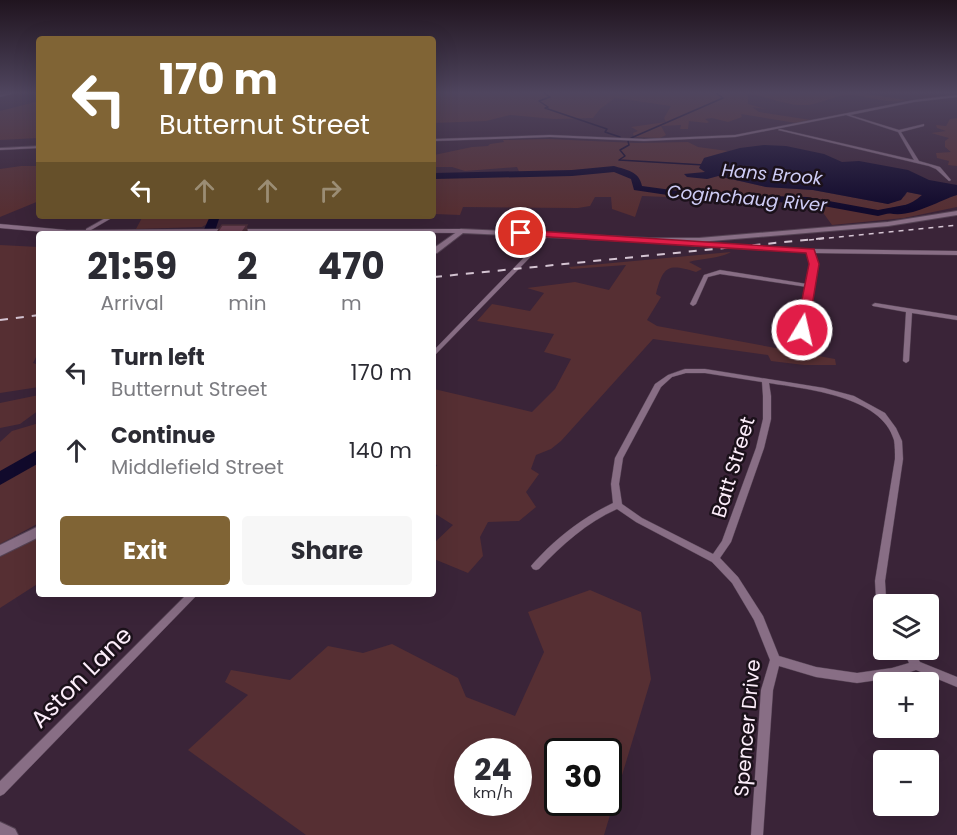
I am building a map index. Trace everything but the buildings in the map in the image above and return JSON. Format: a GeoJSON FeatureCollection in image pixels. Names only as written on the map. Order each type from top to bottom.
{"type":"FeatureCollection","features":[{"type":"Feature","properties":{"kind":"main road"},"geometry":{"type":"LineString","coordinates":[[436,250],[461,231],[672,241],[847,228],[957,213]]}},
{"type":"Feature","properties":{"kind":"main road"},"geometry":{"type":"LineString","coordinates":[[0,551],[36,533]]}},
{"type":"Feature","properties":{"kind":"main road"},"geometry":{"type":"LineString","coordinates":[[0,831],[9,835]]}},
{"type":"Feature","properties":{"kind":"street"},"geometry":{"type":"LineString","coordinates":[[436,140],[547,136],[627,140],[707,138],[759,132]]}},
{"type":"Feature","properties":{"kind":"street"},"geometry":{"type":"LineString","coordinates":[[789,132],[935,166],[949,180]]}},
{"type":"Feature","properties":{"kind":"street"},"geometry":{"type":"LineString","coordinates":[[900,132],[916,161]]}},
{"type":"Feature","properties":{"kind":"street"},"geometry":{"type":"LineString","coordinates":[[0,149],[36,147]]}},
{"type":"Feature","properties":{"kind":"street"},"geometry":{"type":"LineString","coordinates":[[87,231],[108,219]]}},
{"type":"Feature","properties":{"kind":"street"},"geometry":{"type":"LineString","coordinates":[[0,225],[41,231]]}},
{"type":"Feature","properties":{"kind":"street"},"geometry":{"type":"LineString","coordinates":[[199,231],[461,231]]}},
{"type":"Feature","properties":{"kind":"street"},"geometry":{"type":"LineString","coordinates":[[436,351],[542,242],[545,234]]}},
{"type":"Feature","properties":{"kind":"street"},"geometry":{"type":"LineString","coordinates":[[672,241],[810,251],[957,253]]}},
{"type":"Feature","properties":{"kind":"street"},"geometry":{"type":"LineString","coordinates":[[802,330],[814,264],[810,251]]}},
{"type":"Feature","properties":{"kind":"street"},"geometry":{"type":"LineString","coordinates":[[693,304],[706,276],[720,272],[809,286]]}},
{"type":"Feature","properties":{"kind":"street"},"geometry":{"type":"LineString","coordinates":[[875,305],[957,318]]}},
{"type":"Feature","properties":{"kind":"street"},"geometry":{"type":"LineString","coordinates":[[906,361],[909,311]]}},
{"type":"Feature","properties":{"kind":"street"},"geometry":{"type":"LineString","coordinates":[[536,566],[571,530],[592,516],[618,505],[615,484],[619,458],[658,386],[670,376],[685,371],[705,371],[824,390],[851,398],[882,416],[892,428],[898,441],[899,459],[880,581],[881,594]]}},
{"type":"Feature","properties":{"kind":"street","name":"Batt Street"},"geometry":{"type":"LineString","coordinates":[[715,559],[726,542],[760,448],[767,418],[765,381]]}},
{"type":"Feature","properties":{"kind":"street","name":"Spencer Drive"},"geometry":{"type":"LineString","coordinates":[[618,505],[639,520],[715,559],[735,580],[759,619],[775,660],[767,690],[757,835]]}},
{"type":"Feature","properties":{"kind":"street","name":"Aston Lane"},"geometry":{"type":"LineString","coordinates":[[0,790],[190,597]]}},
{"type":"Feature","properties":{"kind":"street"},"geometry":{"type":"LineString","coordinates":[[775,660],[816,672],[857,678],[892,673],[916,665]]}},
{"type":"Feature","properties":{"kind":"street"},"geometry":{"type":"LineString","coordinates":[[913,660],[916,665],[957,682]]}},
{"type":"Feature","properties":{"kind":"shaded area"},"geometry":{"type":"Polygon","coordinates":[[[0,132],[36,132],[36,138],[0,140],[0,132]]]}},
{"type":"Feature","properties":{"kind":"shaded area"},"geometry":{"type":"Polygon","coordinates":[[[664,132],[666,135],[660,138],[634,137],[633,133],[664,132]]]}},
{"type":"Feature","properties":{"kind":"shaded area"},"geometry":{"type":"Polygon","coordinates":[[[957,132],[957,166],[948,165],[949,161],[937,158],[936,153],[951,152],[945,147],[945,141],[949,138],[931,133],[957,132]]]}},
{"type":"Feature","properties":{"kind":"shaded area"},"geometry":{"type":"Polygon","coordinates":[[[503,140],[688,142],[698,147],[728,151],[704,158],[707,179],[718,176],[766,187],[813,190],[888,204],[905,196],[907,192],[922,195],[913,203],[882,210],[888,214],[957,195],[957,207],[904,218],[832,225],[816,203],[642,196],[635,217],[612,209],[611,197],[595,197],[590,206],[578,208],[463,207],[460,215],[436,214],[436,178],[521,176],[517,167],[465,171],[452,167],[436,167],[436,155],[488,146],[504,142],[503,140]]]}},
{"type":"Feature","properties":{"kind":"shaded area"},"geometry":{"type":"Polygon","coordinates":[[[36,166],[36,202],[0,217],[0,169],[36,166]]]}},
{"type":"Feature","properties":{"kind":"shaded area"},"geometry":{"type":"Polygon","coordinates":[[[141,219],[210,219],[210,222],[202,227],[136,229],[141,219]]]}},
{"type":"Feature","properties":{"kind":"shaded area"},"geometry":{"type":"Polygon","coordinates":[[[0,245],[36,247],[36,357],[33,363],[36,364],[36,387],[0,393],[0,245]]]}},
{"type":"Feature","properties":{"kind":"shaded area"},"geometry":{"type":"Polygon","coordinates":[[[731,252],[689,262],[702,269],[696,272],[673,268],[664,272],[656,294],[661,297],[647,320],[657,326],[835,359],[836,365],[804,365],[771,361],[768,355],[653,339],[561,441],[551,449],[536,455],[531,469],[539,474],[526,492],[536,507],[519,521],[488,522],[480,537],[483,556],[468,573],[436,560],[436,541],[453,525],[436,514],[436,389],[532,412],[555,389],[571,359],[544,352],[554,334],[477,321],[492,304],[530,311],[544,293],[527,288],[575,282],[609,290],[626,265],[571,269],[569,267],[731,252]]]}},
{"type":"Feature","properties":{"kind":"shaded area"},"geometry":{"type":"Polygon","coordinates":[[[36,396],[36,412],[20,424],[0,428],[0,403],[36,396]]]}},
{"type":"Feature","properties":{"kind":"shaded area"},"geometry":{"type":"Polygon","coordinates":[[[36,424],[36,525],[0,544],[0,442],[12,431],[36,424]]]}},
{"type":"Feature","properties":{"kind":"shaded area"},"geometry":{"type":"Polygon","coordinates":[[[36,539],[36,585],[0,608],[0,557],[36,539]]]}},
{"type":"Feature","properties":{"kind":"shaded area"},"geometry":{"type":"Polygon","coordinates":[[[590,590],[641,612],[651,679],[622,775],[622,738],[544,738],[544,816],[610,816],[604,835],[306,835],[188,750],[248,695],[225,682],[231,670],[290,680],[328,646],[363,653],[392,644],[458,678],[466,697],[515,716],[544,652],[528,612],[590,590]]]}},
{"type":"Feature","properties":{"kind":"water"},"geometry":{"type":"Polygon","coordinates":[[[764,145],[786,146],[824,154],[842,162],[859,161],[908,170],[929,180],[957,185],[957,195],[919,210],[899,214],[881,210],[903,206],[922,195],[907,192],[901,200],[888,204],[813,190],[766,187],[718,176],[707,179],[687,177],[684,174],[705,172],[699,168],[704,158],[740,148],[764,145]]]}},
{"type":"Feature","properties":{"kind":"waterway","name":"Hans Brook"},"geometry":{"type":"LineString","coordinates":[[605,132],[620,137]]}},
{"type":"Feature","properties":{"kind":"waterway"},"geometry":{"type":"LineString","coordinates":[[631,138],[645,132]]}},
{"type":"Feature","properties":{"kind":"waterway","name":"Hans Brook"},"geometry":{"type":"LineString","coordinates":[[628,141],[629,145],[620,150],[625,156],[619,160],[704,165]]}},
{"type":"Feature","properties":{"kind":"waterway","name":"Coginchaug River"},"geometry":{"type":"LineString","coordinates":[[436,176],[572,173],[614,169],[629,173],[636,178],[638,188],[701,197],[807,200],[878,213],[905,208]]}},
{"type":"Feature","properties":{"kind":"waterway","name":"Coginchaug River"},"geometry":{"type":"LineString","coordinates":[[209,231],[214,219]]}},
{"type":"Feature","properties":{"kind":"waterway","name":"Coginchaug River"},"geometry":{"type":"LineString","coordinates":[[0,479],[36,457]]}},
{"type":"Feature","properties":{"kind":"railway"},"geometry":{"type":"LineString","coordinates":[[809,240],[957,225]]}},
{"type":"Feature","properties":{"kind":"railway"},"geometry":{"type":"LineString","coordinates":[[436,277],[825,238]]}},
{"type":"Feature","properties":{"kind":"railway"},"geometry":{"type":"LineString","coordinates":[[0,320],[36,315]]}},
{"type":"Feature","properties":{"kind":"route"},"geometry":{"type":"LineString","coordinates":[[521,233],[810,251],[814,264],[802,330]]}}]}
